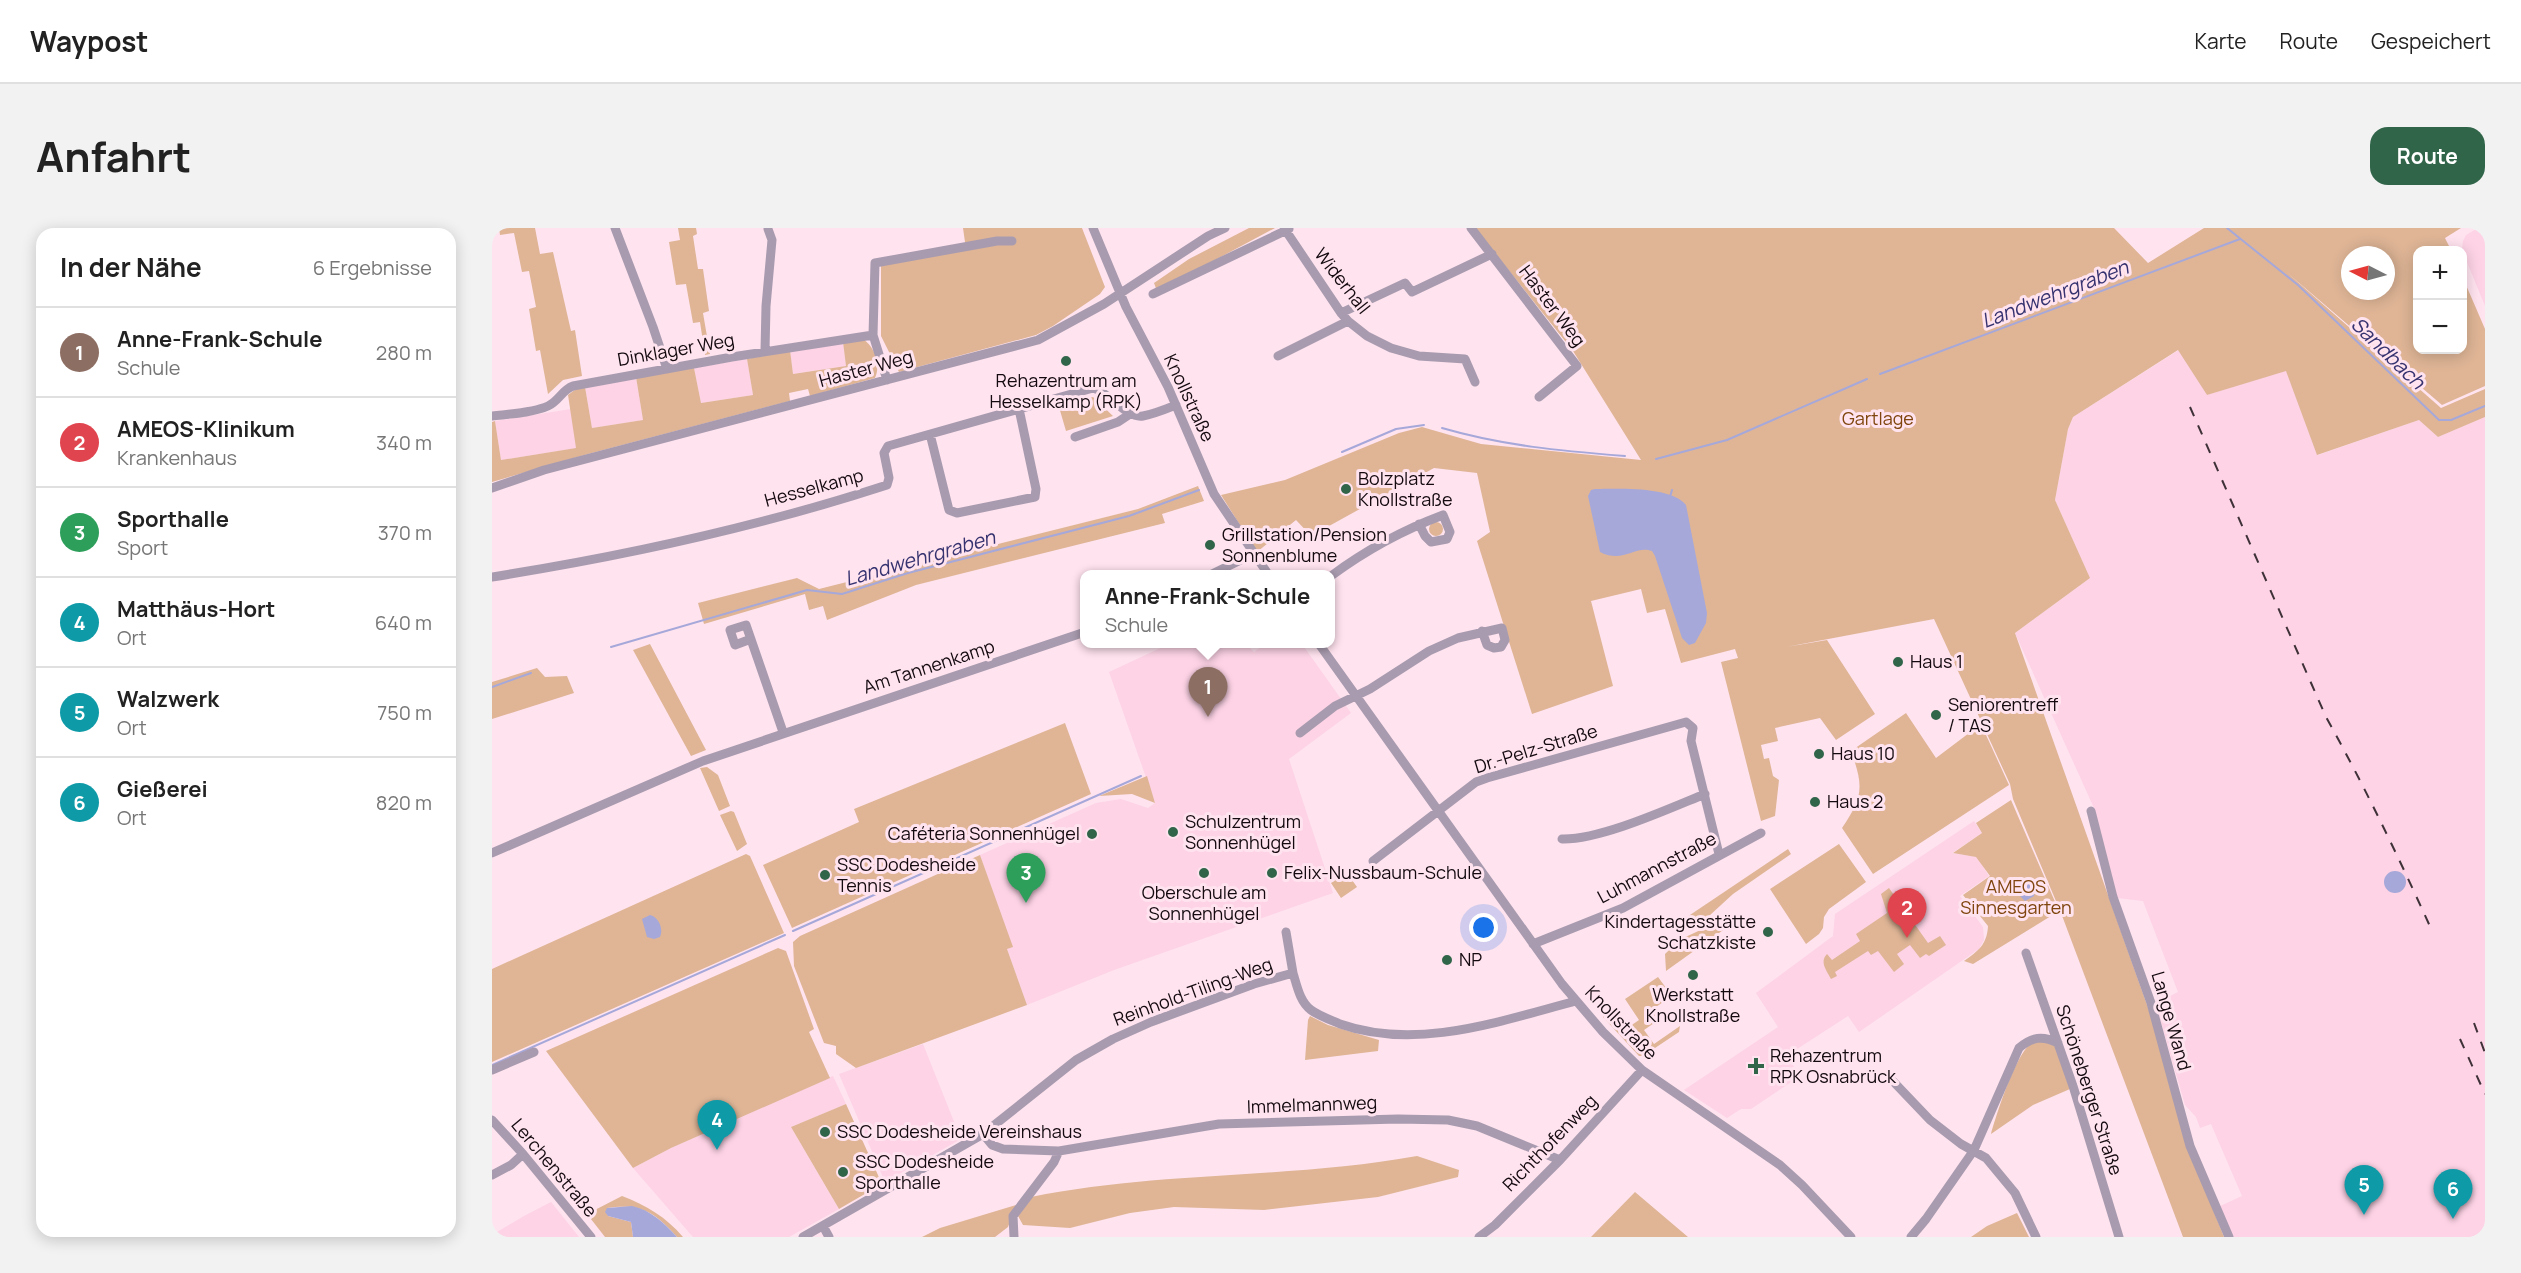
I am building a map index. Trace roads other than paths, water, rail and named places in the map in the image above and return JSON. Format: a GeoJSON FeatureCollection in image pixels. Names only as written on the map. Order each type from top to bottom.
{"type":"FeatureCollection","features":[{"type":"Feature","properties":{"kind":"street"},"geometry":{"type":"LineString","coordinates":[[615,228],[667,369]]}},
{"type":"Feature","properties":{"kind":"street","name":"Knollstraße"},"geometry":{"type":"LineString","coordinates":[[1093,228],[1120,293],[1176,405],[1214,494],[1265,570]]}},
{"type":"Feature","properties":{"kind":"street","name":"Haster Weg"},"geometry":{"type":"LineString","coordinates":[[492,488],[551,468],[1038,340],[1120,293],[1208,236],[1225,228]]}},
{"type":"Feature","properties":{"kind":"street","name":"Haster Weg"},"geometry":{"type":"LineString","coordinates":[[1471,228],[1577,366],[1539,397]]}},
{"type":"Feature","properties":{"kind":"street"},"geometry":{"type":"LineString","coordinates":[[765,351],[766,306],[772,240],[768,229]]}},
{"type":"Feature","properties":{"kind":"street"},"geometry":{"type":"LineString","coordinates":[[1153,294],[1287,229]]}},
{"type":"Feature","properties":{"kind":"street","name":"Widerhall"},"geometry":{"type":"LineString","coordinates":[[1287,229],[1348,321],[1380,343],[1404,352],[1436,359],[1465,359],[1475,382]]}},
{"type":"Feature","properties":{"kind":"street"},"geometry":{"type":"LineString","coordinates":[[887,380],[873,335],[875,263],[997,241],[1012,241]]}},
{"type":"Feature","properties":{"kind":"street"},"geometry":{"type":"LineString","coordinates":[[1341,313],[1405,283],[1412,292],[1492,254]]}},
{"type":"Feature","properties":{"kind":"street"},"geometry":{"type":"LineString","coordinates":[[1278,356],[1348,321]]}},
{"type":"Feature","properties":{"kind":"street","name":"Dinklager Weg"},"geometry":{"type":"LineString","coordinates":[[492,417],[548,406],[556,401],[562,392],[573,386],[765,351],[873,335]]}},
{"type":"Feature","properties":{"kind":"street","name":"Hesselkamp"},"geometry":{"type":"LineString","coordinates":[[492,577],[547,569],[669,544],[869,491],[887,485],[890,478],[884,453],[888,446],[1093,388],[1103,391],[1130,414]]}},
{"type":"Feature","properties":{"kind":"street"},"geometry":{"type":"LineString","coordinates":[[1075,437],[1118,422],[1130,414],[1143,416],[1176,405]]}},
{"type":"Feature","properties":{"kind":"street"},"geometry":{"type":"LineString","coordinates":[[930,434],[949,510],[957,513],[1035,497],[1036,489],[1019,409]]}},
{"type":"Feature","properties":{"kind":"street"},"geometry":{"type":"LineString","coordinates":[[1335,573],[1383,542],[1419,524]]}},
{"type":"Feature","properties":{"kind":"street"},"geometry":{"type":"LineString","coordinates":[[1220,570],[1253,554]]}},
{"type":"Feature","properties":{"kind":"street"},"geometry":{"type":"LineString","coordinates":[[1300,733],[1335,706],[1356,696],[1429,651],[1458,638],[1482,632]]}},
{"type":"Feature","properties":{"kind":"street","name":"Am Tannenkamp"},"geometry":{"type":"LineString","coordinates":[[492,853],[685,768],[783,732],[1080,634]]}},
{"type":"Feature","properties":{"kind":"street"},"geometry":{"type":"LineString","coordinates":[[751,639],[783,732]]}},
{"type":"Feature","properties":{"kind":"street","name":"Knollstraße"},"geometry":{"type":"LineString","coordinates":[[1322,648],[1576,1001],[1641,1070],[1780,1165],[1851,1237]]}},
{"type":"Feature","properties":{"kind":"street","name":"Dr.-Pelz-Straße"},"geometry":{"type":"LineString","coordinates":[[1440,812],[1476,782],[1686,722],[1693,729],[1691,741],[1705,794]]}},
{"type":"Feature","properties":{"kind":"street"},"geometry":{"type":"LineString","coordinates":[[1562,839],[1577,840],[1642,819],[1705,794],[1719,854]]}},
{"type":"Feature","properties":{"kind":"street","name":"Lange Wand"},"geometry":{"type":"LineString","coordinates":[[2091,811],[2113,897],[2151,1003],[2190,1146],[2229,1237]]}},
{"type":"Feature","properties":{"kind":"street"},"geometry":{"type":"LineString","coordinates":[[1373,861],[1440,812]]}},
{"type":"Feature","properties":{"kind":"street","name":"Luhmannstraße"},"geometry":{"type":"LineString","coordinates":[[1533,944],[1623,908],[1761,832]]}},
{"type":"Feature","properties":{"kind":"street","name":"Reinhold-Tiling-Weg"},"geometry":{"type":"LineString","coordinates":[[1286,932],[1293,973],[1302,1000],[1310,1010],[1351,1028],[1381,1034],[1409,1036],[1437,1033],[1576,1001]]}},
{"type":"Feature","properties":{"kind":"street","name":"Schöneberger Straße"},"geometry":{"type":"LineString","coordinates":[[2026,953],[2058,1043],[2120,1237]]}},
{"type":"Feature","properties":{"kind":"street","name":"Reinhold-Tiling-Weg"},"geometry":{"type":"LineString","coordinates":[[803,1237],[983,1134],[1076,1060],[1113,1039],[1151,1022],[1254,984],[1293,973]]}},
{"type":"Feature","properties":{"kind":"street"},"geometry":{"type":"LineString","coordinates":[[1911,1237],[1974,1150],[2019,1048],[2030,1039],[2046,1037],[2058,1043]]}},
{"type":"Feature","properties":{"kind":"street"},"geometry":{"type":"LineString","coordinates":[[492,1070],[534,1052]]}},
{"type":"Feature","properties":{"kind":"street","name":"Richthofenweg"},"geometry":{"type":"LineString","coordinates":[[1479,1237],[1495,1225],[1560,1160],[1641,1070]]}},
{"type":"Feature","properties":{"kind":"street"},"geometry":{"type":"LineString","coordinates":[[1889,1077],[1930,1120],[1962,1144],[1986,1158],[2015,1193],[2036,1237]]}},
{"type":"Feature","properties":{"kind":"street","name":"Immelmannweg"},"geometry":{"type":"LineString","coordinates":[[983,1134],[992,1145],[1003,1149],[1059,1151],[1079,1150],[1219,1124],[1408,1119],[1464,1122],[1560,1160]]}},
{"type":"Feature","properties":{"kind":"street","name":"Lerchenstraße"},"geometry":{"type":"LineString","coordinates":[[492,1120],[591,1237]]}},
{"type":"Feature","properties":{"kind":"street"},"geometry":{"type":"LineString","coordinates":[[1014,1237],[1013,1216],[1054,1162],[1059,1151]]}},
{"type":"Feature","properties":{"kind":"street"},"geometry":{"type":"LineString","coordinates":[[492,1175],[511,1165],[523,1154]]}},
{"type":"Feature","properties":{"kind":"street"},"geometry":{"type":"LineString","coordinates":[[823,1226],[829,1237]]}},
{"type":"Feature","properties":{"kind":"water"},"geometry":{"type":"Polygon","coordinates":[[[1591,490],[1657,492],[1668,494],[1686,505],[1707,613],[1706,623],[1695,643],[1689,645],[1682,638],[1652,551],[1640,550],[1616,556],[1600,552],[1588,496],[1591,490]]]}},
{"type":"Feature","properties":{"kind":"water"},"geometry":{"type":"Polygon","coordinates":[[[2395,871],[2403,874],[2406,882],[2403,890],[2395,893],[2387,890],[2384,882],[2387,874],[2395,871]]]}},
{"type":"Feature","properties":{"kind":"water"},"geometry":{"type":"Polygon","coordinates":[[[2021,880],[2031,883],[2035,889],[2034,896],[2025,901],[2017,893],[2019,887],[2016,883],[2021,880]]]}},
{"type":"Feature","properties":{"kind":"water"},"geometry":{"type":"Polygon","coordinates":[[[650,915],[656,918],[661,927],[660,937],[654,939],[647,937],[642,919],[650,915]]]}},
{"type":"Feature","properties":{"kind":"water"},"geometry":{"type":"Polygon","coordinates":[[[632,1206],[651,1214],[677,1237],[633,1237],[631,1222],[608,1216],[605,1212],[607,1208],[632,1206]]]}},
{"type":"Feature","properties":{"kind":"waterway","name":"Sandbach"},"geometry":{"type":"LineString","coordinates":[[2227,228],[2298,285],[2439,420],[2451,420],[2485,406]]}},
{"type":"Feature","properties":{"kind":"waterway","name":"Landwehrgraben"},"geometry":{"type":"LineString","coordinates":[[1880,374],[2240,239]]}},
{"type":"Feature","properties":{"kind":"waterway","name":"Landwehrgraben"},"geometry":{"type":"LineString","coordinates":[[1656,459],[1727,440],[1867,379]]}},
{"type":"Feature","properties":{"kind":"waterway","name":"Landwehrgraben"},"geometry":{"type":"LineString","coordinates":[[1342,452],[1396,429],[1424,425]]}},
{"type":"Feature","properties":{"kind":"waterway","name":"Landwehrgraben"},"geometry":{"type":"LineString","coordinates":[[1442,428],[1556,450],[1625,456]]}},
{"type":"Feature","properties":{"kind":"waterway","name":"Landwehrgraben"},"geometry":{"type":"LineString","coordinates":[[611,647],[807,590],[842,594],[908,573],[1129,516],[1199,490]]}},
{"type":"Feature","properties":{"kind":"waterway"},"geometry":{"type":"LineString","coordinates":[[1670,497],[1672,490]]}},
{"type":"Feature","properties":{"kind":"waterway","name":"Landwehrgraben"},"geometry":{"type":"LineString","coordinates":[[492,687],[531,673]]}},
{"type":"Feature","properties":{"kind":"waterway"},"geometry":{"type":"LineString","coordinates":[[793,931],[1141,776]]}},
{"type":"Feature","properties":{"kind":"waterway"},"geometry":{"type":"LineString","coordinates":[[492,1065],[785,935]]}},
{"type":"Feature","properties":{"kind":"railway"},"geometry":{"type":"LineString","coordinates":[[2190,407],[2326,717],[2382,824],[2433,933]]}},
{"type":"Feature","properties":{"kind":"railway"},"geometry":{"type":"LineString","coordinates":[[2474,1023],[2485,1053]]}},
{"type":"Feature","properties":{"kind":"railway"},"geometry":{"type":"LineString","coordinates":[[2460,1039],[2485,1094]]}},
{"type":"Feature","properties":{"kind":"place","name":"Rehazentrum am Hesselkamp (RPK)"},"geometry":{"type":"Point","coordinates":[1066,361]}},
{"type":"Feature","properties":{"kind":"place","name":"Bolzplatz Knollstraße"},"geometry":{"type":"Point","coordinates":[1346,489]}},
{"type":"Feature","properties":{"kind":"place","name":"Grillstation/Pension Sonnenblume"},"geometry":{"type":"Point","coordinates":[1210,545]}},
{"type":"Feature","properties":{"kind":"place","name":"Haus 1"},"geometry":{"type":"Point","coordinates":[1898,662]}},
{"type":"Feature","properties":{"kind":"place","name":"Seniorentreff / TAS"},"geometry":{"type":"Point","coordinates":[1936,715]}},
{"type":"Feature","properties":{"kind":"place","name":"Anne-Frank-Schule"},"geometry":{"type":"Point","coordinates":[1208,717]}},
{"type":"Feature","properties":{"kind":"place","name":"Haus 10"},"geometry":{"type":"Point","coordinates":[1819,754]}},
{"type":"Feature","properties":{"kind":"place","name":"Haus 2"},"geometry":{"type":"Point","coordinates":[1815,802]}},
{"type":"Feature","properties":{"kind":"place","name":"Schulzentrum Sonnenhügel"},"geometry":{"type":"Point","coordinates":[1173,832]}},
{"type":"Feature","properties":{"kind":"place","name":"Caféteria Sonnenhügel"},"geometry":{"type":"Point","coordinates":[1092,834]}},
{"type":"Feature","properties":{"kind":"place","name":"Oberschule am Sonnenhügel"},"geometry":{"type":"Point","coordinates":[1204,873]}},
{"type":"Feature","properties":{"kind":"place","name":"Felix-Nussbaum-Schule"},"geometry":{"type":"Point","coordinates":[1272,873]}},
{"type":"Feature","properties":{"kind":"place","name":"SSC Dodesheide Tennis"},"geometry":{"type":"Point","coordinates":[825,875]}},
{"type":"Feature","properties":{"kind":"place","name":"Sporthalle"},"geometry":{"type":"Point","coordinates":[1026,903]}},
{"type":"Feature","properties":{"kind":"place","name":"Kindertagesstätte Schatzkiste"},"geometry":{"type":"Point","coordinates":[1768,932]}},
{"type":"Feature","properties":{"kind":"place","name":"AMEOS-Klinikum"},"geometry":{"type":"Point","coordinates":[1907,938]}},
{"type":"Feature","properties":{"kind":"place","name":"NP"},"geometry":{"type":"Point","coordinates":[1447,960]}},
{"type":"Feature","properties":{"kind":"place","name":"Werkstatt Knollstraße"},"geometry":{"type":"Point","coordinates":[1693,975]}},
{"type":"Feature","properties":{"kind":"place","name":"Rehazentrum RPK Osnabrück"},"geometry":{"type":"Point","coordinates":[1756,1066]}},
{"type":"Feature","properties":{"kind":"place","name":"SSC Dodesheide Vereinshaus"},"geometry":{"type":"Point","coordinates":[825,1132]}},
{"type":"Feature","properties":{"kind":"place","name":"Matthäus-Hort"},"geometry":{"type":"Point","coordinates":[717,1150]}},
{"type":"Feature","properties":{"kind":"place","name":"SSC Dodesheide Sporthalle"},"geometry":{"type":"Point","coordinates":[843,1172]}},
{"type":"Feature","properties":{"kind":"place","name":"Walzwerk"},"geometry":{"type":"Point","coordinates":[2364,1215]}},
{"type":"Feature","properties":{"kind":"place","name":"Gießerei"},"geometry":{"type":"Point","coordinates":[2453,1219]}},
{"type":"Feature","properties":{"kind":"park label","name":"Gartlage"},"geometry":{"type":"Point","coordinates":[1878,419]}},
{"type":"Feature","properties":{"kind":"park label","name":"AMEOS Sinnesgarten"},"geometry":{"type":"Point","coordinates":[2016,897]}}]}
